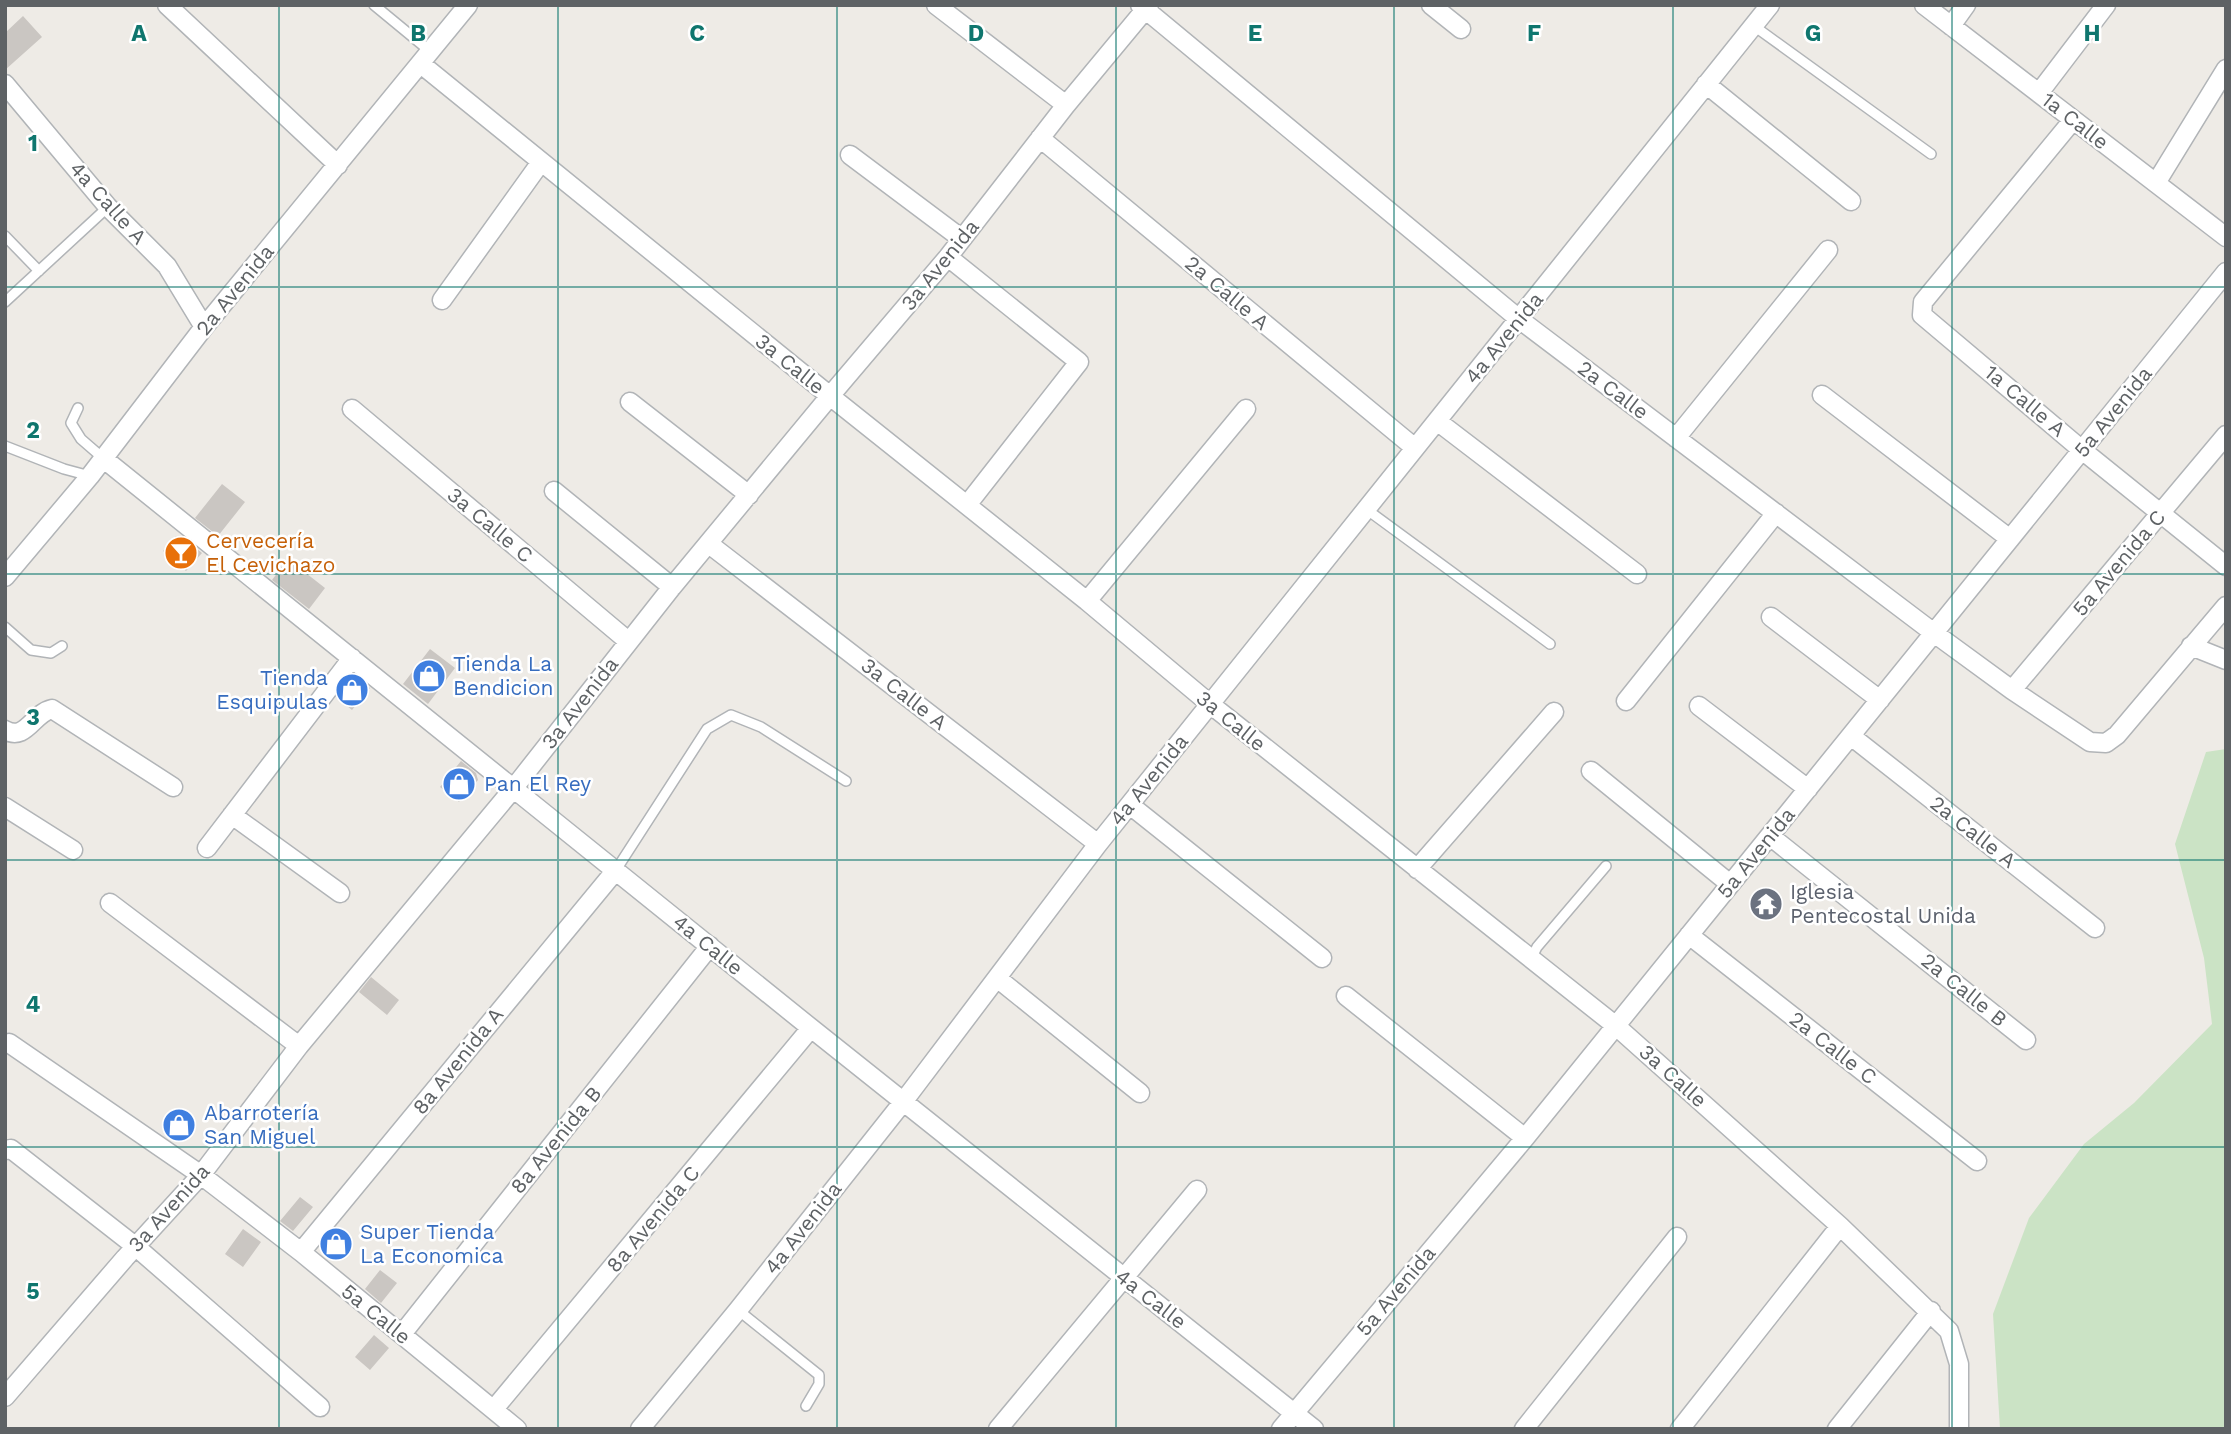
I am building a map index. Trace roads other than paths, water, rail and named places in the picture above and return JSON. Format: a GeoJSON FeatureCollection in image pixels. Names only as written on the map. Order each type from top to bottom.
{"type":"FeatureCollection","features":[{"type":"Feature","properties":{"kind":"street"},"geometry":{"type":"LineString","coordinates":[[167,5],[338,164]]}},
{"type":"Feature","properties":{"kind":"street","name":"2a Avenida"},"geometry":{"type":"LineString","coordinates":[[5,577],[90,477],[204,327],[468,5]]}},
{"type":"Feature","properties":{"kind":"street"},"geometry":{"type":"LineString","coordinates":[[936,5],[1066,105]]}},
{"type":"Feature","properties":{"kind":"street"},"geometry":{"type":"LineString","coordinates":[[1432,5],[1461,29]]}},
{"type":"Feature","properties":{"kind":"street","name":"1a Calle"},"geometry":{"type":"LineString","coordinates":[[1924,5],[2226,237]]}},
{"type":"Feature","properties":{"kind":"street"},"geometry":{"type":"LineString","coordinates":[[1951,26],[1966,5]]}},
{"type":"Feature","properties":{"kind":"street"},"geometry":{"type":"LineString","coordinates":[[2039,93],[2106,5]]}},
{"type":"Feature","properties":{"kind":"street","name":"3a Avenida"},"geometry":{"type":"LineString","coordinates":[[5,1397],[135,1246],[201,1175],[299,1046],[513,789],[671,587],[948,257],[1144,7]]}},
{"type":"Feature","properties":{"kind":"street","name":"2a Calle"},"geometry":{"type":"LineString","coordinates":[[1144,7],[1519,318],[1934,633],[2090,742],[2106,743],[2117,735],[2191,646]]}},
{"type":"Feature","properties":{"kind":"street","name":"4a Avenida"},"geometry":{"type":"LineString","coordinates":[[640,1429],[903,1102],[1098,845],[1706,84],[1760,12]]}},
{"type":"Feature","properties":{"kind":"street","name":"3a Calle"},"geometry":{"type":"LineString","coordinates":[[426,58],[541,162],[1087,601],[1210,704],[1616,1026],[1840,1226],[1949,1331],[1959,1364],[1959,1429]]}},
{"type":"Feature","properties":{"kind":"street"},"geometry":{"type":"LineString","coordinates":[[2156,183],[2223,80]]}},
{"type":"Feature","properties":{"kind":"street","name":"4a Calle A"},"geometry":{"type":"LineString","coordinates":[[5,84],[108,207],[167,266],[204,327]]}},
{"type":"Feature","properties":{"kind":"street"},"geometry":{"type":"LineString","coordinates":[[1706,84],[1851,201]]}},
{"type":"Feature","properties":{"kind":"street","name":"1a Calle A"},"geometry":{"type":"LineString","coordinates":[[2073,120],[1923,302],[1922,315],[2082,450],[2226,566]]}},
{"type":"Feature","properties":{"kind":"street","name":"2a Calle A"},"geometry":{"type":"LineString","coordinates":[[1040,138],[1415,449]]}},
{"type":"Feature","properties":{"kind":"street"},"geometry":{"type":"LineString","coordinates":[[850,155],[962,239]]}},
{"type":"Feature","properties":{"kind":"street"},"geometry":{"type":"LineString","coordinates":[[443,300],[541,162]]}},
{"type":"Feature","properties":{"kind":"street"},"geometry":{"type":"LineString","coordinates":[[1676,438],[1828,250]]}},
{"type":"Feature","properties":{"kind":"street"},"geometry":{"type":"LineString","coordinates":[[948,257],[1079,362],[967,505]]}},
{"type":"Feature","properties":{"kind":"street","name":"5a Avenida"},"geometry":{"type":"LineString","coordinates":[[1281,1429],[1525,1138],[2226,272]]}},
{"type":"Feature","properties":{"kind":"street"},"geometry":{"type":"LineString","coordinates":[[1822,395],[2010,539]]}},
{"type":"Feature","properties":{"kind":"street"},"geometry":{"type":"LineString","coordinates":[[630,402],[749,495]]}},
{"type":"Feature","properties":{"kind":"street","name":"3a Calle C"},"geometry":{"type":"LineString","coordinates":[[352,409],[628,641]]}},
{"type":"Feature","properties":{"kind":"street"},"geometry":{"type":"LineString","coordinates":[[1087,601],[1245,409]]}},
{"type":"Feature","properties":{"kind":"street"},"geometry":{"type":"LineString","coordinates":[[1437,421],[1637,574]]}},
{"type":"Feature","properties":{"kind":"street","name":"5a Avenida C"},"geometry":{"type":"LineString","coordinates":[[2012,690],[2226,435]]}},
{"type":"Feature","properties":{"kind":"street","name":"4a Calle"},"geometry":{"type":"LineString","coordinates":[[104,459],[1314,1429]]}},
{"type":"Feature","properties":{"kind":"street"},"geometry":{"type":"LineString","coordinates":[[554,491],[671,587]]}},
{"type":"Feature","properties":{"kind":"street"},"geometry":{"type":"LineString","coordinates":[[1626,701],[1776,513]]}},
{"type":"Feature","properties":{"kind":"street","name":"3a Calle A"},"geometry":{"type":"LineString","coordinates":[[709,544],[1098,845]]}},
{"type":"Feature","properties":{"kind":"street"},"geometry":{"type":"LineString","coordinates":[[2226,606],[2191,646],[2226,660]]}},
{"type":"Feature","properties":{"kind":"street"},"geometry":{"type":"LineString","coordinates":[[1770,617],[1880,700]]}},
{"type":"Feature","properties":{"kind":"street"},"geometry":{"type":"LineString","coordinates":[[207,848],[352,658]]}},
{"type":"Feature","properties":{"kind":"street"},"geometry":{"type":"LineString","coordinates":[[1699,706],[1808,789]]}},
{"type":"Feature","properties":{"kind":"street"},"geometry":{"type":"LineString","coordinates":[[5,730],[21,733],[41,713],[52,709],[173,787]]}},
{"type":"Feature","properties":{"kind":"street"},"geometry":{"type":"LineString","coordinates":[[1417,869],[1554,712]]}},
{"type":"Feature","properties":{"kind":"street","name":"2a Calle A"},"geometry":{"type":"LineString","coordinates":[[1851,736],[2095,928]]}},
{"type":"Feature","properties":{"kind":"street"},"geometry":{"type":"LineString","coordinates":[[1591,771],[1730,884]]}},
{"type":"Feature","properties":{"kind":"street"},"geometry":{"type":"LineString","coordinates":[[1130,805],[1322,958]]}},
{"type":"Feature","properties":{"kind":"street"},"geometry":{"type":"LineString","coordinates":[[5,807],[73,850]]}},
{"type":"Feature","properties":{"kind":"street"},"geometry":{"type":"LineString","coordinates":[[232,815],[340,893]]}},
{"type":"Feature","properties":{"kind":"street","name":"2a Calle B"},"geometry":{"type":"LineString","coordinates":[[1770,836],[2026,1040]]}},
{"type":"Feature","properties":{"kind":"street","name":"8a Avenida A"},"geometry":{"type":"LineString","coordinates":[[301,1252],[616,870]]}},
{"type":"Feature","properties":{"kind":"street"},"geometry":{"type":"LineString","coordinates":[[110,903],[299,1046]]}},
{"type":"Feature","properties":{"kind":"street","name":"2a Calle C"},"geometry":{"type":"LineString","coordinates":[[1689,935],[1977,1161]]}},
{"type":"Feature","properties":{"kind":"street","name":"8a Avenida B"},"geometry":{"type":"LineString","coordinates":[[402,1334],[710,946]]}},
{"type":"Feature","properties":{"kind":"street"},"geometry":{"type":"LineString","coordinates":[[997,978],[1140,1094]]}},
{"type":"Feature","properties":{"kind":"street"},"geometry":{"type":"LineString","coordinates":[[1346,996],[1525,1138]]}},
{"type":"Feature","properties":{"kind":"street","name":"8a Avenida C"},"geometry":{"type":"LineString","coordinates":[[494,1409],[811,1028]]}},
{"type":"Feature","properties":{"kind":"street","name":"5a Calle"},"geometry":{"type":"LineString","coordinates":[[9,1043],[201,1175],[301,1252],[517,1429]]}},
{"type":"Feature","properties":{"kind":"street"},"geometry":{"type":"LineString","coordinates":[[5,1150],[11,1149],[135,1246],[320,1407]]}},
{"type":"Feature","properties":{"kind":"street"},"geometry":{"type":"LineString","coordinates":[[998,1429],[1197,1190]]}},
{"type":"Feature","properties":{"kind":"street"},"geometry":{"type":"LineString","coordinates":[[1680,1429],[1840,1226]]}},
{"type":"Feature","properties":{"kind":"street"},"geometry":{"type":"LineString","coordinates":[[1524,1429],[1677,1237]]}},
{"type":"Feature","properties":{"kind":"street"},"geometry":{"type":"LineString","coordinates":[[1838,1429],[1931,1311]]}},
{"type":"Feature","properties":{"kind":"lane"},"geometry":{"type":"LineString","coordinates":[[374,5],[426,58]]}},
{"type":"Feature","properties":{"kind":"lane"},"geometry":{"type":"LineString","coordinates":[[1760,12],[1931,155]]}},
{"type":"Feature","properties":{"kind":"lane"},"geometry":{"type":"LineString","coordinates":[[5,302],[108,207]]}},
{"type":"Feature","properties":{"kind":"lane"},"geometry":{"type":"LineString","coordinates":[[5,236],[39,271]]}},
{"type":"Feature","properties":{"kind":"lane"},"geometry":{"type":"LineString","coordinates":[[78,408],[71,423],[81,439],[104,459]]}},
{"type":"Feature","properties":{"kind":"lane"},"geometry":{"type":"LineString","coordinates":[[5,446],[90,477]]}},
{"type":"Feature","properties":{"kind":"lane"},"geometry":{"type":"LineString","coordinates":[[1366,509],[1550,644]]}},
{"type":"Feature","properties":{"kind":"lane"},"geometry":{"type":"LineString","coordinates":[[5,626],[31,650],[51,653],[62,646]]}},
{"type":"Feature","properties":{"kind":"lane"},"geometry":{"type":"LineString","coordinates":[[616,870],[707,729],[731,715],[761,727],[846,781]]}},
{"type":"Feature","properties":{"kind":"lane"},"geometry":{"type":"LineString","coordinates":[[1531,960],[1537,947],[1606,866]]}},
{"type":"Feature","properties":{"kind":"lane"},"geometry":{"type":"LineString","coordinates":[[738,1310],[818,1375],[819,1384],[806,1406]]}},
{"type":"Feature","properties":{"kind":"place","name":"Cervecería El Cevichazo"},"geometry":{"type":"Point","coordinates":[181,553]}},
{"type":"Feature","properties":{"kind":"place","name":"Tienda La Bendicion"},"geometry":{"type":"Point","coordinates":[429,676]}},
{"type":"Feature","properties":{"kind":"place","name":"Tienda Esquipulas"},"geometry":{"type":"Point","coordinates":[352,690]}},
{"type":"Feature","properties":{"kind":"place","name":"Pan El Rey"},"geometry":{"type":"Point","coordinates":[459,784]}},
{"type":"Feature","properties":{"kind":"place","name":"Iglesia Pentecostal Unida"},"geometry":{"type":"Point","coordinates":[1766,904]}},
{"type":"Feature","properties":{"kind":"place","name":"Abarrotería San Miguel"},"geometry":{"type":"Point","coordinates":[179,1125]}},
{"type":"Feature","properties":{"kind":"place","name":"Super Tienda La Economica"},"geometry":{"type":"Point","coordinates":[336,1244]}}]}
